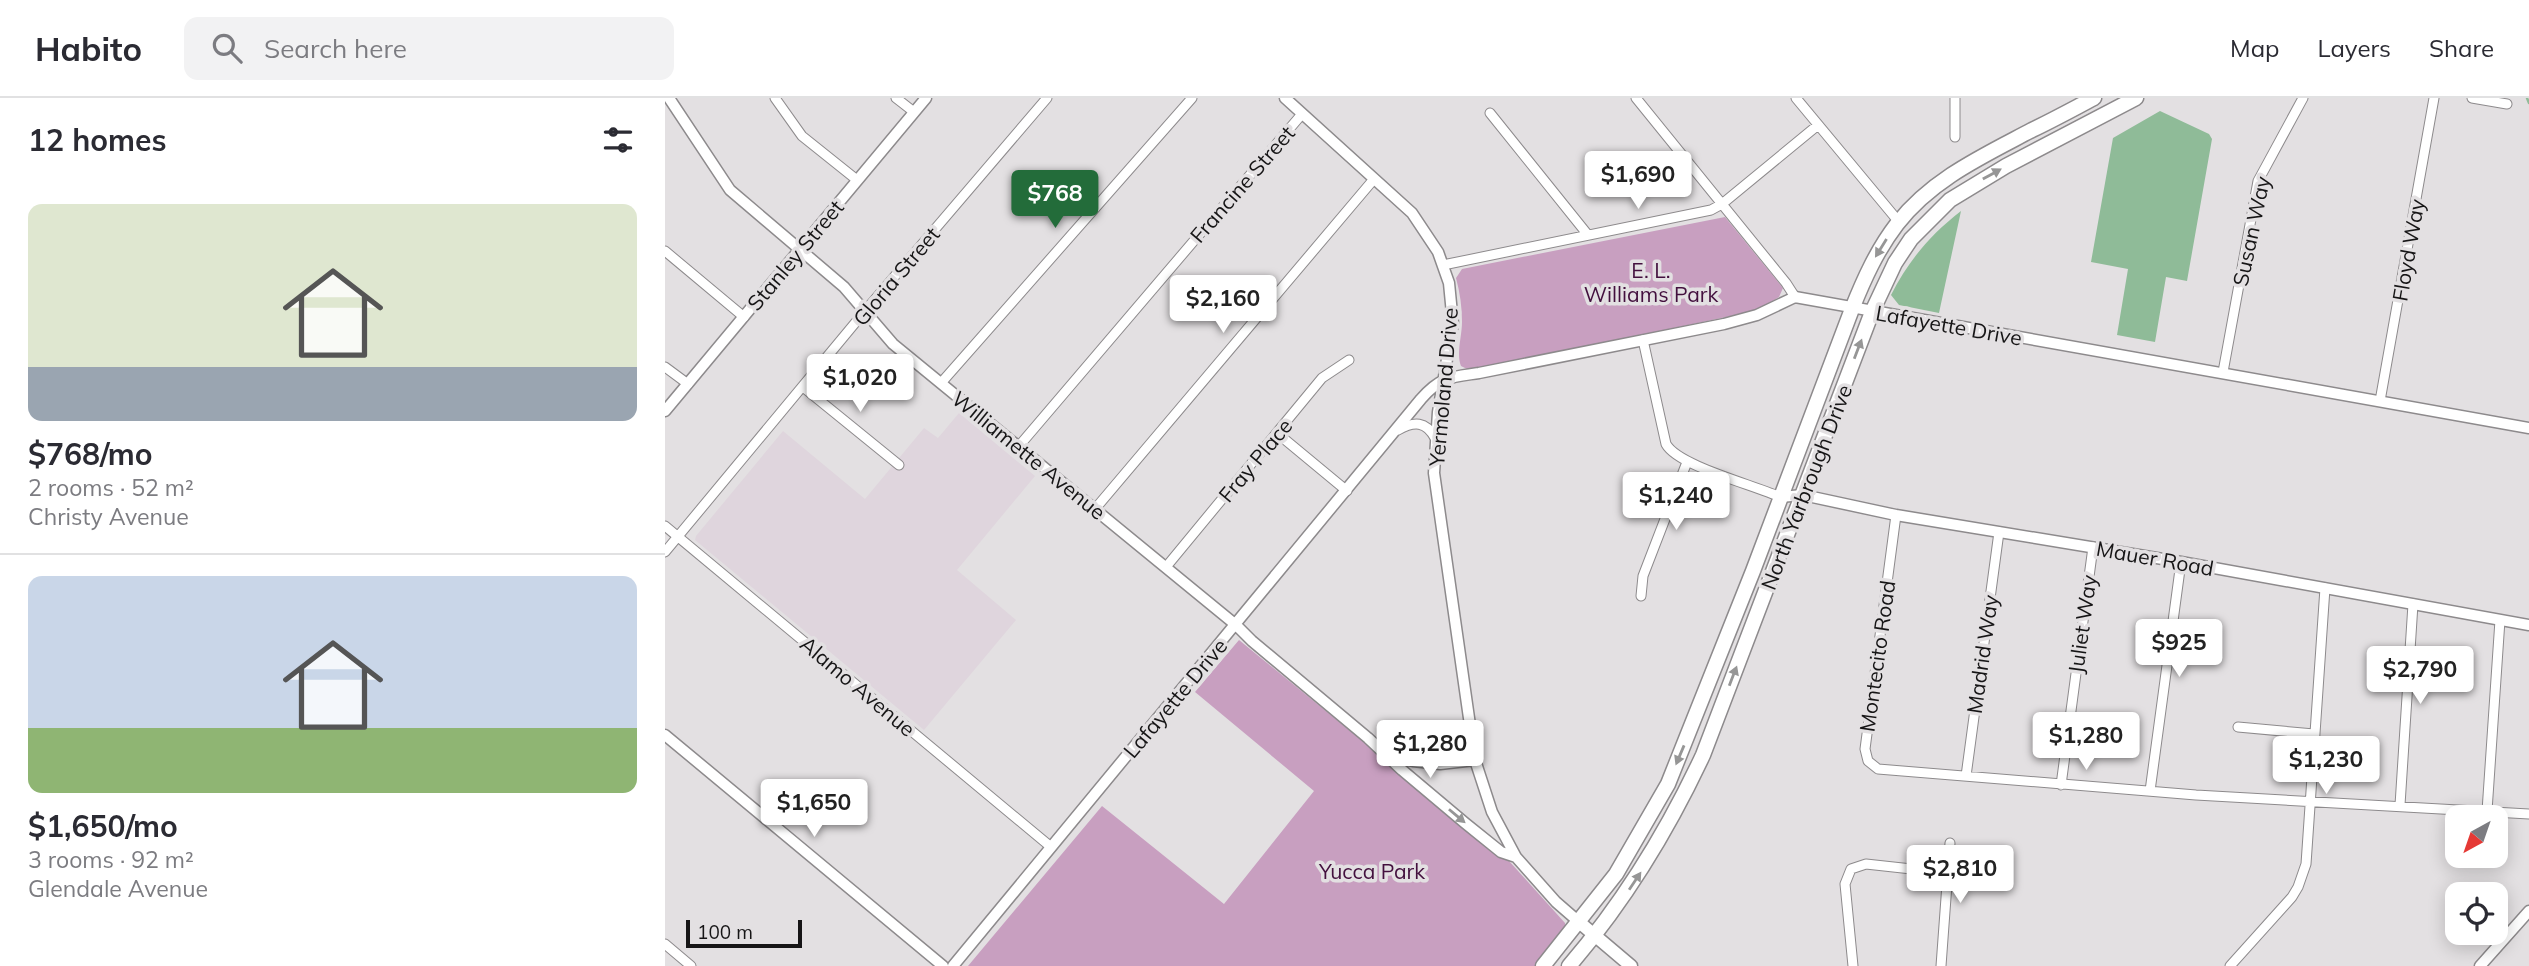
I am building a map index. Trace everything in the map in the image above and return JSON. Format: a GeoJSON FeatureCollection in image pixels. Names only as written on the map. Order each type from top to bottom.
{"type":"FeatureCollection","features":[{"type":"Feature","properties":{"kind":"main road","name":"North Yarbrough Drive"},"geometry":{"type":"LineString","coordinates":[[1543,966],[1616,874],[1668,784],[1869,267],[1899,222],[1927,193],[1959,169],[2094,98]]}},
{"type":"Feature","properties":{"kind":"main road","name":"North Yarbrough Drive"},"geometry":{"type":"LineString","coordinates":[[1569,966],[1595,936],[1637,878],[1670,821],[1703,755],[1872,312],[1882,287],[1906,247],[1931,217],[1950,200],[1995,172],[2136,98]]}},
{"type":"Feature","properties":{"kind":"main road"},"geometry":{"type":"LineString","coordinates":[[1653,812],[1670,821]]}},
{"type":"Feature","properties":{"kind":"main road"},"geometry":{"type":"LineString","coordinates":[[1579,922],[1631,966]]}},
{"type":"Feature","properties":{"kind":"street","name":"Williamette Avenue"},"geometry":{"type":"LineString","coordinates":[[669,98],[730,190],[844,288],[893,344],[1236,625],[1402,770],[1501,852],[1516,857],[1556,902],[1579,922]]}},
{"type":"Feature","properties":{"kind":"street"},"geometry":{"type":"LineString","coordinates":[[775,98],[802,136],[857,180]]}},
{"type":"Feature","properties":{"kind":"street"},"geometry":{"type":"LineString","coordinates":[[896,98],[913,112]]}},
{"type":"Feature","properties":{"kind":"street","name":"Stanley Street"},"geometry":{"type":"LineString","coordinates":[[665,411],[926,98]]}},
{"type":"Feature","properties":{"kind":"street","name":"Gloria Street"},"geometry":{"type":"LineString","coordinates":[[665,552],[865,311],[1047,98]]}},
{"type":"Feature","properties":{"kind":"street"},"geometry":{"type":"LineString","coordinates":[[941,383],[1192,98]]}},
{"type":"Feature","properties":{"kind":"street","name":"Yermoland Drive"},"geometry":{"type":"LineString","coordinates":[[1285,98],[1412,213],[1433,242],[1443,265],[1453,310],[1452,336],[1435,439],[1437,503],[1475,760],[1492,812],[1516,857]]}},
{"type":"Feature","properties":{"kind":"street"},"geometry":{"type":"LineString","coordinates":[[1445,378],[1746,318],[1794,297],[1786,283],[1636,98]]}},
{"type":"Feature","properties":{"kind":"street"},"geometry":{"type":"LineString","coordinates":[[1796,98],[1899,222]]}},
{"type":"Feature","properties":{"kind":"street"},"geometry":{"type":"LineString","coordinates":[[1955,98],[1955,137]]}},
{"type":"Feature","properties":{"kind":"street","name":"Susan Way"},"geometry":{"type":"LineString","coordinates":[[2223,372],[2258,181],[2303,98]]}},
{"type":"Feature","properties":{"kind":"street","name":"Floyd Way"},"geometry":{"type":"LineString","coordinates":[[2380,401],[2434,98]]}},
{"type":"Feature","properties":{"kind":"street"},"geometry":{"type":"LineString","coordinates":[[2472,98],[2507,104]]}},
{"type":"Feature","properties":{"kind":"street"},"geometry":{"type":"LineString","coordinates":[[1490,113],[1588,235]]}},
{"type":"Feature","properties":{"kind":"street","name":"Francine Street"},"geometry":{"type":"LineString","coordinates":[[1019,446],[1303,114]]}},
{"type":"Feature","properties":{"kind":"street"},"geometry":{"type":"LineString","coordinates":[[1443,265],[1711,210],[1722,204],[1818,125]]}},
{"type":"Feature","properties":{"kind":"street"},"geometry":{"type":"LineString","coordinates":[[1095,509],[1374,179]]}},
{"type":"Feature","properties":{"kind":"street"},"geometry":{"type":"LineString","coordinates":[[665,251],[744,317]]}},
{"type":"Feature","properties":{"kind":"street","name":"Lafayette Drive"},"geometry":{"type":"LineString","coordinates":[[1794,297],[2529,428]]}},
{"type":"Feature","properties":{"kind":"street"},"geometry":{"type":"LineString","coordinates":[[1643,340],[1666,444],[1674,455],[1780,497]]}},
{"type":"Feature","properties":{"kind":"street","name":"Fray Place"},"geometry":{"type":"LineString","coordinates":[[1166,567],[1322,378],[1349,360]]}},
{"type":"Feature","properties":{"kind":"street"},"geometry":{"type":"LineString","coordinates":[[665,366],[688,384]]}},
{"type":"Feature","properties":{"kind":"street","name":"Lafayette Drive"},"geometry":{"type":"LineString","coordinates":[[953,966],[1433,385],[1445,378]]}},
{"type":"Feature","properties":{"kind":"street"},"geometry":{"type":"LineString","coordinates":[[803,387],[899,465]]}},
{"type":"Feature","properties":{"kind":"street"},"geometry":{"type":"LineString","coordinates":[[1397,431],[1417,423],[1431,431],[1435,439]]}},
{"type":"Feature","properties":{"kind":"street"},"geometry":{"type":"LineString","coordinates":[[1277,433],[1347,491]]}},
{"type":"Feature","properties":{"kind":"street"},"geometry":{"type":"LineString","coordinates":[[1641,596],[1643,576],[1687,462]]}},
{"type":"Feature","properties":{"kind":"street","name":"Mauer Road"},"geometry":{"type":"LineString","coordinates":[[1780,497],[1803,495],[1896,515],[2181,562],[2529,625]]}},
{"type":"Feature","properties":{"kind":"street","name":"Montecito Road"},"geometry":{"type":"LineString","coordinates":[[1896,515],[1866,755],[1871,764],[1882,770],[2311,802],[2445,808]]}},
{"type":"Feature","properties":{"kind":"street","name":"Alamo Avenue"},"geometry":{"type":"LineString","coordinates":[[665,526],[1051,847]]}},
{"type":"Feature","properties":{"kind":"street","name":"Madrid Way"},"geometry":{"type":"LineString","coordinates":[[1966,776],[1999,531]]}},
{"type":"Feature","properties":{"kind":"street","name":"Juliet Way"},"geometry":{"type":"LineString","coordinates":[[2061,785],[2093,547]]}},
{"type":"Feature","properties":{"kind":"street"},"geometry":{"type":"LineString","coordinates":[[2150,791],[2181,562]]}},
{"type":"Feature","properties":{"kind":"street"},"geometry":{"type":"LineString","coordinates":[[2230,966],[2298,887],[2306,864],[2325,588]]}},
{"type":"Feature","properties":{"kind":"street"},"geometry":{"type":"LineString","coordinates":[[2400,805],[2413,604]]}},
{"type":"Feature","properties":{"kind":"street"},"geometry":{"type":"LineString","coordinates":[[2487,805],[2500,620]]}},
{"type":"Feature","properties":{"kind":"street"},"geometry":{"type":"LineString","coordinates":[[2238,727],[2314,734]]}},
{"type":"Feature","properties":{"kind":"street"},"geometry":{"type":"LineString","coordinates":[[665,735],[943,966]]}},
{"type":"Feature","properties":{"kind":"street","name":"Williamette Avenue"},"geometry":{"type":"LineString","coordinates":[[1388,755],[1440,764],[1475,760]]}},
{"type":"Feature","properties":{"kind":"street","name":"Montecito Road"},"geometry":{"type":"LineString","coordinates":[[2508,812],[2529,814]]}},
{"type":"Feature","properties":{"kind":"street"},"geometry":{"type":"LineString","coordinates":[[1941,966],[1950,843]]}},
{"type":"Feature","properties":{"kind":"street"},"geometry":{"type":"LineString","coordinates":[[1853,966],[1846,884],[1851,869],[1866,864],[1948,873]]}},
{"type":"Feature","properties":{"kind":"street"},"geometry":{"type":"LineString","coordinates":[[2480,966],[2529,911]]}},
{"type":"Feature","properties":{"kind":"street"},"geometry":{"type":"LineString","coordinates":[[665,944],[691,966]]}},
{"type":"Feature","properties":{"kind":"shaded area"},"geometry":{"type":"Polygon","coordinates":[[[2160,111],[2209,134],[2212,139],[2187,281],[2166,277],[2155,342],[2117,335],[2128,269],[2091,262],[2113,138],[2160,111]]]}},
{"type":"Feature","properties":{"kind":"shaded area"},"geometry":{"type":"Polygon","coordinates":[[[1961,211],[1939,313],[1899,305],[1891,295],[1905,270],[1930,239],[1961,211]]]}},
{"type":"Feature","properties":{"kind":"shaded area"},"geometry":{"type":"Polygon","coordinates":[[[959,413],[1035,476],[957,570],[1016,620],[924,730],[695,540],[783,431],[865,499],[924,428],[938,438],[959,413]]]}},
{"type":"Feature","properties":{"kind":"green space","name":"E. L. Williams Park"},"geometry":{"type":"Polygon","coordinates":[[[1725,217],[1783,288],[1779,297],[1765,306],[1745,313],[1471,371],[1461,366],[1459,356],[1462,311],[1456,278],[1462,269],[1725,217]]]}},
{"type":"Feature","properties":{"kind":"green space","name":"Yucca Park"},"geometry":{"type":"Polygon","coordinates":[[[1239,640],[1509,861],[1565,923],[1565,932],[1537,966],[968,966],[1102,806],[1224,904],[1314,791],[1195,692],[1239,640]]]}},
{"type":"Feature","properties":{"kind":"waterway"},"geometry":{"type":"LineString","coordinates":[[2527,98],[2529,103]]}}]}
